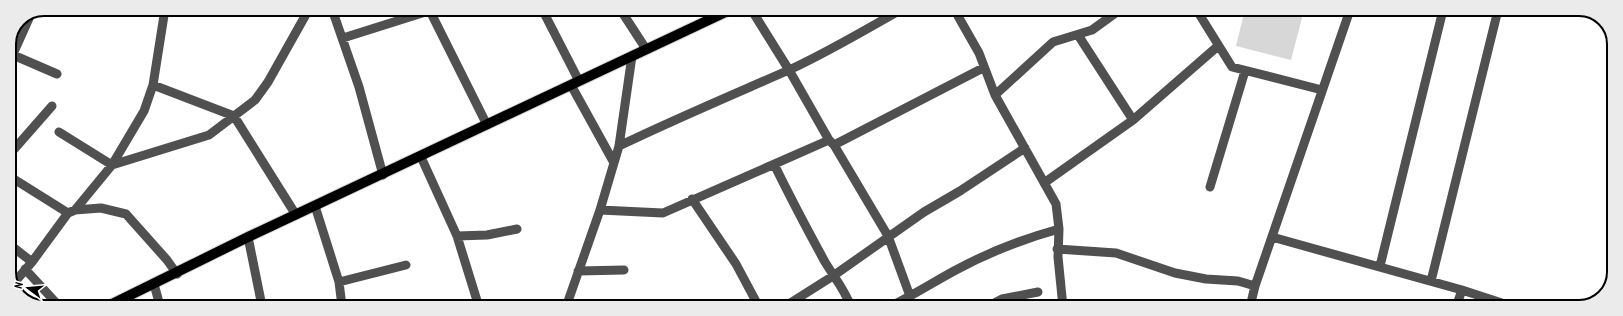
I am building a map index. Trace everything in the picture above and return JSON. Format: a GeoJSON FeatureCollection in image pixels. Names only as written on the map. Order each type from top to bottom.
{"type":"FeatureCollection","features":[{"type":"Feature","properties":{"kind":"main road"},"geometry":{"type":"LineString","coordinates":[[121,300],[177,274],[296,214],[421,157],[717,16]]}},
{"type":"Feature","properties":{"kind":"street"},"geometry":{"type":"LineString","coordinates":[[17,279],[71,211],[112,165],[144,111],[153,85],[164,16]]}},
{"type":"Feature","properties":{"kind":"street"},"geometry":{"type":"LineString","coordinates":[[59,132],[112,165],[209,135],[255,100],[268,82],[305,16]]}},
{"type":"Feature","properties":{"kind":"street"},"geometry":{"type":"LineString","coordinates":[[335,16],[359,87],[382,175]]}},
{"type":"Feature","properties":{"kind":"street"},"geometry":{"type":"LineString","coordinates":[[343,38],[414,16]]}},
{"type":"Feature","properties":{"kind":"street"},"geometry":{"type":"LineString","coordinates":[[436,16],[487,125]]}},
{"type":"Feature","properties":{"kind":"street"},"geometry":{"type":"LineString","coordinates":[[545,16],[575,83],[613,161]]}},
{"type":"Feature","properties":{"kind":"street"},"geometry":{"type":"LineString","coordinates":[[625,16],[646,49]]}},
{"type":"Feature","properties":{"kind":"street"},"geometry":{"type":"LineString","coordinates":[[756,16],[888,236],[913,300]]}},
{"type":"Feature","properties":{"kind":"street"},"geometry":{"type":"LineString","coordinates":[[619,146],[714,101],[789,70],[831,49],[890,16]]}},
{"type":"Feature","properties":{"kind":"street"},"geometry":{"type":"LineString","coordinates":[[958,16],[979,53],[983,68],[994,95],[1056,204],[1059,229],[1057,249],[1062,300]]}},
{"type":"Feature","properties":{"kind":"street"},"geometry":{"type":"LineString","coordinates":[[994,95],[1053,42],[1092,30],[1111,16]]}},
{"type":"Feature","properties":{"kind":"street"},"geometry":{"type":"LineString","coordinates":[[1200,16],[1232,67],[1322,90]]}},
{"type":"Feature","properties":{"kind":"street"},"geometry":{"type":"LineString","coordinates":[[1252,300],[1255,286],[1348,16]]}},
{"type":"Feature","properties":{"kind":"street"},"geometry":{"type":"LineString","coordinates":[[1380,266],[1442,16]]}},
{"type":"Feature","properties":{"kind":"street"},"geometry":{"type":"LineString","coordinates":[[1431,281],[1497,16]]}},
{"type":"Feature","properties":{"kind":"street"},"geometry":{"type":"LineString","coordinates":[[16,48],[27,22]]}},
{"type":"Feature","properties":{"kind":"street"},"geometry":{"type":"LineString","coordinates":[[1078,35],[1133,120]]}},
{"type":"Feature","properties":{"kind":"street"},"geometry":{"type":"LineString","coordinates":[[1044,183],[1133,120],[1218,46]]}},
{"type":"Feature","properties":{"kind":"street"},"geometry":{"type":"LineString","coordinates":[[568,300],[600,210],[613,161],[619,146],[632,56]]}},
{"type":"Feature","properties":{"kind":"street"},"geometry":{"type":"LineString","coordinates":[[16,61],[57,74]]}},
{"type":"Feature","properties":{"kind":"street"},"geometry":{"type":"LineString","coordinates":[[600,210],[663,213],[774,164],[831,143],[983,68]]}},
{"type":"Feature","properties":{"kind":"street"},"geometry":{"type":"LineString","coordinates":[[1210,187],[1245,71]]}},
{"type":"Feature","properties":{"kind":"street"},"geometry":{"type":"LineString","coordinates":[[153,85],[234,116],[296,214]]}},
{"type":"Feature","properties":{"kind":"street"},"geometry":{"type":"LineString","coordinates":[[16,147],[52,106]]}},
{"type":"Feature","properties":{"kind":"street"},"geometry":{"type":"LineString","coordinates":[[795,300],[833,276],[888,236],[1025,148]]}},
{"type":"Feature","properties":{"kind":"street"},"geometry":{"type":"LineString","coordinates":[[421,157],[457,236],[477,300]]}},
{"type":"Feature","properties":{"kind":"street"},"geometry":{"type":"LineString","coordinates":[[774,164],[801,218],[833,276],[846,292],[849,300]]}},
{"type":"Feature","properties":{"kind":"street"},"geometry":{"type":"LineString","coordinates":[[16,180],[71,211],[101,208],[126,214],[168,260],[177,274]]}},
{"type":"Feature","properties":{"kind":"street"},"geometry":{"type":"LineString","coordinates":[[692,199],[736,264],[755,300]]}},
{"type":"Feature","properties":{"kind":"street"},"geometry":{"type":"LineString","coordinates":[[315,206],[339,282],[341,300]]}},
{"type":"Feature","properties":{"kind":"street"},"geometry":{"type":"LineString","coordinates":[[457,236],[487,235],[517,229]]}},
{"type":"Feature","properties":{"kind":"street"},"geometry":{"type":"LineString","coordinates":[[904,300],[954,271],[1022,240],[1059,229]]}},
{"type":"Feature","properties":{"kind":"street"},"geometry":{"type":"LineString","coordinates":[[248,237],[261,300]]}},
{"type":"Feature","properties":{"kind":"street"},"geometry":{"type":"LineString","coordinates":[[1272,237],[1380,266],[1493,300]]}},
{"type":"Feature","properties":{"kind":"street"},"geometry":{"type":"LineString","coordinates":[[16,249],[32,262]]}},
{"type":"Feature","properties":{"kind":"street"},"geometry":{"type":"LineString","coordinates":[[1057,249],[1116,253],[1175,273],[1206,279],[1238,281],[1255,286]]}},
{"type":"Feature","properties":{"kind":"street"},"geometry":{"type":"LineString","coordinates":[[339,282],[406,265]]}},
{"type":"Feature","properties":{"kind":"street"},"geometry":{"type":"LineString","coordinates":[[25,269],[53,300]]}},
{"type":"Feature","properties":{"kind":"street"},"geometry":{"type":"LineString","coordinates":[[578,271],[624,270]]}},
{"type":"Feature","properties":{"kind":"street"},"geometry":{"type":"LineString","coordinates":[[154,284],[158,300]]}},
{"type":"Feature","properties":{"kind":"street"},"geometry":{"type":"LineString","coordinates":[[1458,300],[1462,290]]}},
{"type":"Feature","properties":{"kind":"street"},"geometry":{"type":"LineString","coordinates":[[1000,300],[1038,292]]}},
{"type":"Feature","properties":{"kind":"shaded area"},"geometry":{"type":"Polygon","coordinates":[[[1243,16],[1302,16],[1291,60],[1236,46],[1243,16]]]}}]}
